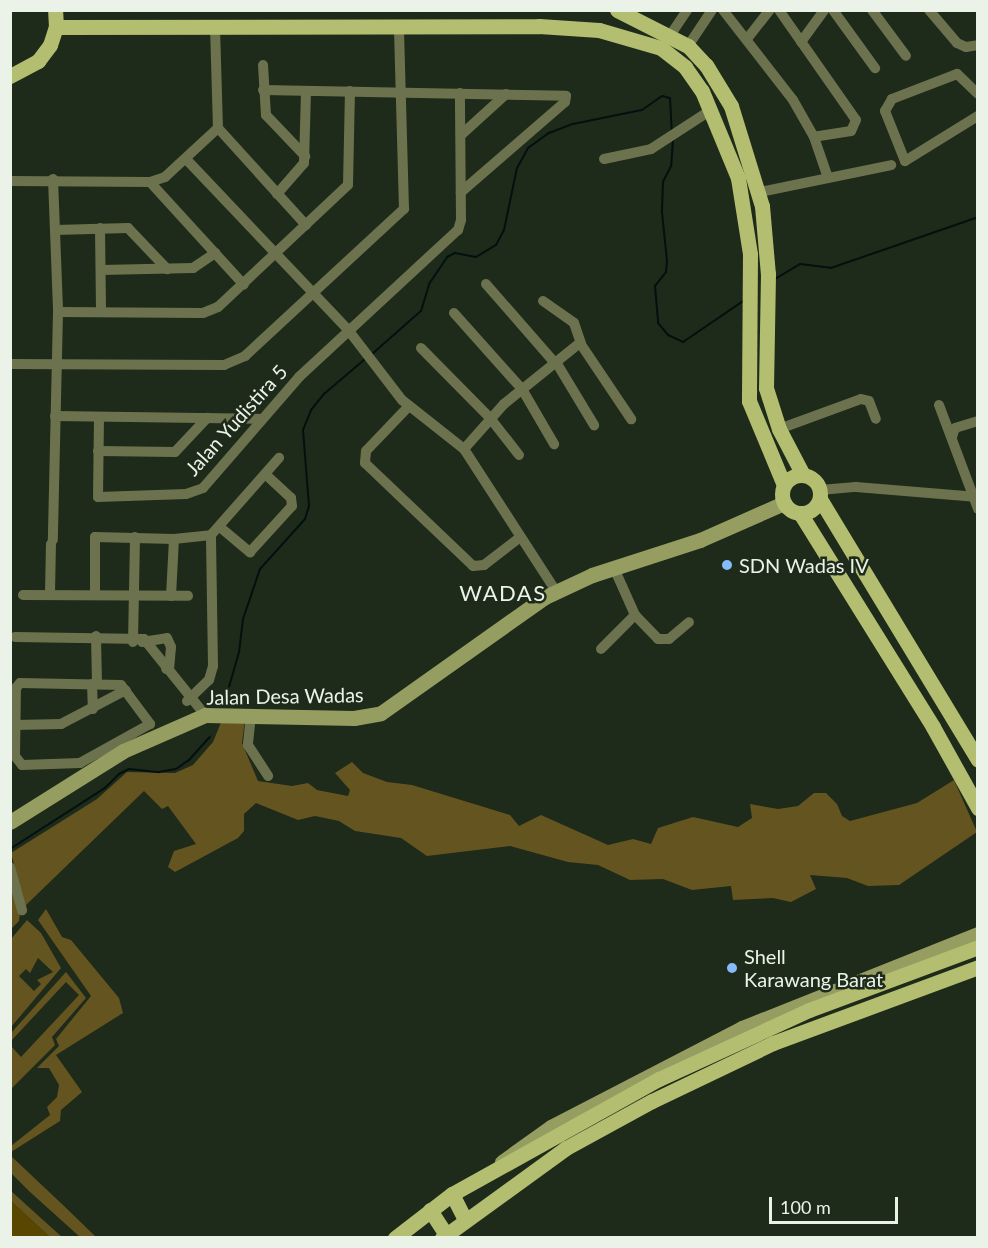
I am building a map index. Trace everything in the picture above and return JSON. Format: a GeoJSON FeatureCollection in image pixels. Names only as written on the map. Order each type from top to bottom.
{"type":"FeatureCollection","features":[{"type":"Feature","properties":{"kind":"main road"},"geometry":{"type":"LineString","coordinates":[[10,76],[38,61],[50,45],[56,27],[55,10]]}},
{"type":"Feature","properties":{"kind":"main road"},"geometry":{"type":"LineString","coordinates":[[483,10],[484,26]]}},
{"type":"Feature","properties":{"kind":"main road"},"geometry":{"type":"LineString","coordinates":[[617,10],[671,34],[688,46],[722,88],[760,192],[768,277],[766,388],[779,429],[803,475],[817,483],[820,494],[978,760]]}},
{"type":"Feature","properties":{"kind":"main road"},"geometry":{"type":"LineString","coordinates":[[56,27],[484,26],[599,30],[646,41],[685,67],[711,110],[734,167],[746,210],[750,297],[750,401],[784,486],[784,503],[800,513],[933,727],[978,808]]}},
{"type":"Feature","properties":{"kind":"main road"},"geometry":{"type":"LineString","coordinates":[[784,486],[795,476],[803,475]]}},
{"type":"Feature","properties":{"kind":"main road"},"geometry":{"type":"LineString","coordinates":[[800,513],[813,510],[820,494]]}},
{"type":"Feature","properties":{"kind":"main road","name":"Jalan Desa Wadas"},"geometry":{"type":"LineString","coordinates":[[10,822],[123,751],[201,716],[230,714],[354,718],[381,713],[523,610],[556,591],[614,568],[700,540],[784,503]]}},
{"type":"Feature","properties":{"kind":"main road"},"geometry":{"type":"LineString","coordinates":[[395,1238],[452,1194],[630,1094],[744,1039],[974,941]]}},
{"type":"Feature","properties":{"kind":"main road"},"geometry":{"type":"LineString","coordinates":[[430,1210],[444,1236],[566,1148],[684,1085],[819,1025],[978,967]]}},
{"type":"Feature","properties":{"kind":"main road"},"geometry":{"type":"LineString","coordinates":[[452,1194],[465,1220]]}},
{"type":"Feature","properties":{"kind":"street"},"geometry":{"type":"LineString","coordinates":[[671,34],[687,10]]}},
{"type":"Feature","properties":{"kind":"street"},"geometry":{"type":"LineString","coordinates":[[688,46],[712,10]]}},
{"type":"Feature","properties":{"kind":"street"},"geometry":{"type":"LineString","coordinates":[[723,10],[793,100],[814,137],[828,178]]}},
{"type":"Feature","properties":{"kind":"street"},"geometry":{"type":"LineString","coordinates":[[747,39],[770,10]]}},
{"type":"Feature","properties":{"kind":"street"},"geometry":{"type":"LineString","coordinates":[[779,10],[857,124],[851,131],[814,137]]}},
{"type":"Feature","properties":{"kind":"street"},"geometry":{"type":"LineString","coordinates":[[801,42],[824,10]]}},
{"type":"Feature","properties":{"kind":"street"},"geometry":{"type":"LineString","coordinates":[[833,10],[875,68]]}},
{"type":"Feature","properties":{"kind":"street"},"geometry":{"type":"LineString","coordinates":[[873,10],[906,56]]}},
{"type":"Feature","properties":{"kind":"street"},"geometry":{"type":"LineString","coordinates":[[929,10],[957,43],[978,45]]}},
{"type":"Feature","properties":{"kind":"street"},"geometry":{"type":"LineString","coordinates":[[214,26],[218,128],[306,225]]}},
{"type":"Feature","properties":{"kind":"street"},"geometry":{"type":"LineString","coordinates":[[10,364],[232,364],[313,295],[404,209],[399,27]]}},
{"type":"Feature","properties":{"kind":"street"},"geometry":{"type":"LineString","coordinates":[[263,65],[262,90],[270,120],[305,156]]}},
{"type":"Feature","properties":{"kind":"street"},"geometry":{"type":"LineString","coordinates":[[978,94],[963,75],[957,74],[892,99],[885,111],[905,161],[978,116]]}},
{"type":"Feature","properties":{"kind":"street"},"geometry":{"type":"LineString","coordinates":[[262,90],[558,93],[567,98],[461,192]]}},
{"type":"Feature","properties":{"kind":"street"},"geometry":{"type":"LineString","coordinates":[[278,194],[303,166],[306,91]]}},
{"type":"Feature","properties":{"kind":"street"},"geometry":{"type":"LineString","coordinates":[[58,312],[203,313],[218,307],[348,184],[350,91]]}},
{"type":"Feature","properties":{"kind":"street","name":"Jalan Yudistira 5"},"geometry":{"type":"LineString","coordinates":[[99,452],[98,497],[198,491],[262,419],[349,331],[454,236],[461,220],[460,93]]}},
{"type":"Feature","properties":{"kind":"street"},"geometry":{"type":"LineString","coordinates":[[461,135],[506,94]]}},
{"type":"Feature","properties":{"kind":"street"},"geometry":{"type":"LineString","coordinates":[[604,159],[640,153],[711,110]]}},
{"type":"Feature","properties":{"kind":"street"},"geometry":{"type":"LineString","coordinates":[[10,181],[53,179],[150,183],[165,177],[218,128]]}},
{"type":"Feature","properties":{"kind":"street"},"geometry":{"type":"LineString","coordinates":[[186,159],[349,331],[408,407],[464,449],[519,538],[556,591]]}},
{"type":"Feature","properties":{"kind":"street"},"geometry":{"type":"LineString","coordinates":[[760,192],[891,165]]}},
{"type":"Feature","properties":{"kind":"street"},"geometry":{"type":"LineString","coordinates":[[50,594],[58,312],[53,179]]}},
{"type":"Feature","properties":{"kind":"street"},"geometry":{"type":"LineString","coordinates":[[150,183],[243,285]]}},
{"type":"Feature","properties":{"kind":"street"},"geometry":{"type":"LineString","coordinates":[[55,231],[100,228],[132,230],[167,269]]}},
{"type":"Feature","properties":{"kind":"street"},"geometry":{"type":"LineString","coordinates":[[100,228],[101,312]]}},
{"type":"Feature","properties":{"kind":"street"},"geometry":{"type":"LineString","coordinates":[[101,270],[193,268],[215,253]]}},
{"type":"Feature","properties":{"kind":"street"},"geometry":{"type":"LineString","coordinates":[[486,284],[555,363],[594,425]]}},
{"type":"Feature","properties":{"kind":"street"},"geometry":{"type":"LineString","coordinates":[[543,301],[574,323],[581,344],[631,419]]}},
{"type":"Feature","properties":{"kind":"street"},"geometry":{"type":"LineString","coordinates":[[454,313],[522,389],[554,444]]}},
{"type":"Feature","properties":{"kind":"street"},"geometry":{"type":"LineString","coordinates":[[464,449],[490,418],[522,389],[581,344]]}},
{"type":"Feature","properties":{"kind":"street"},"geometry":{"type":"LineString","coordinates":[[420,348],[490,418],[519,455]]}},
{"type":"Feature","properties":{"kind":"street"},"geometry":{"type":"LineString","coordinates":[[779,429],[861,399],[869,401],[876,419]]}},
{"type":"Feature","properties":{"kind":"street"},"geometry":{"type":"LineString","coordinates":[[939,405],[978,509]]}},
{"type":"Feature","properties":{"kind":"street"},"geometry":{"type":"LineString","coordinates":[[408,407],[366,451],[365,463],[473,566],[484,565],[519,538]]}},
{"type":"Feature","properties":{"kind":"street"},"geometry":{"type":"LineString","coordinates":[[55,416],[262,419]]}},
{"type":"Feature","properties":{"kind":"street"},"geometry":{"type":"LineString","coordinates":[[99,417],[99,452],[175,452],[207,418]]}},
{"type":"Feature","properties":{"kind":"street"},"geometry":{"type":"LineString","coordinates":[[952,437],[955,428],[978,421]]}},
{"type":"Feature","properties":{"kind":"street"},"geometry":{"type":"LineString","coordinates":[[95,594],[95,537],[174,539],[211,535],[221,528],[279,459]]}},
{"type":"Feature","properties":{"kind":"street"},"geometry":{"type":"LineString","coordinates":[[221,528],[250,552],[292,506],[291,498],[266,475]]}},
{"type":"Feature","properties":{"kind":"street"},"geometry":{"type":"LineString","coordinates":[[820,494],[856,487],[975,497]]}},
{"type":"Feature","properties":{"kind":"street"},"geometry":{"type":"LineString","coordinates":[[189,699],[209,680],[213,666],[211,535]]}},
{"type":"Feature","properties":{"kind":"street"},"geometry":{"type":"LineString","coordinates":[[135,537],[134,595],[137,641],[165,669],[201,716]]}},
{"type":"Feature","properties":{"kind":"street"},"geometry":{"type":"LineString","coordinates":[[171,596],[174,539]]}},
{"type":"Feature","properties":{"kind":"street"},"geometry":{"type":"LineString","coordinates":[[614,568],[635,615],[663,642],[689,622]]}},
{"type":"Feature","properties":{"kind":"street"},"geometry":{"type":"LineString","coordinates":[[23,595],[188,596]]}},
{"type":"Feature","properties":{"kind":"street"},"geometry":{"type":"LineString","coordinates":[[601,649],[635,615]]}},
{"type":"Feature","properties":{"kind":"street"},"geometry":{"type":"LineString","coordinates":[[25,639],[137,641],[167,638],[171,647],[165,669]]}},
{"type":"Feature","properties":{"kind":"street"},"geometry":{"type":"LineString","coordinates":[[93,639],[93,710]]}},
{"type":"Feature","properties":{"kind":"street"},"geometry":{"type":"LineString","coordinates":[[19,684],[117,684],[126,690],[150,724],[80,763],[19,764],[15,756],[15,725],[19,684]]}},
{"type":"Feature","properties":{"kind":"street"},"geometry":{"type":"LineString","coordinates":[[15,725],[61,724],[93,710],[126,690]]}},
{"type":"Feature","properties":{"kind":"street"},"geometry":{"type":"LineString","coordinates":[[250,715],[248,745],[268,776]]}},
{"type":"Feature","properties":{"kind":"street"},"geometry":{"type":"LineString","coordinates":[[10,867],[22,910]]}},
{"type":"Feature","properties":{"kind":"shaded area"},"geometry":{"type":"Polygon","coordinates":[[[222,720],[245,720],[242,743],[258,781],[292,786],[308,783],[317,790],[348,796],[350,790],[335,773],[352,762],[363,773],[387,782],[412,785],[510,815],[519,826],[541,815],[608,845],[633,839],[651,844],[658,828],[693,817],[738,827],[752,818],[750,804],[778,809],[798,806],[814,793],[826,793],[837,804],[842,816],[850,821],[917,803],[954,780],[977,832],[899,885],[868,886],[847,878],[810,875],[816,889],[791,902],[773,898],[733,900],[731,886],[692,890],[663,879],[630,880],[598,865],[568,862],[510,846],[427,856],[401,838],[355,831],[339,821],[315,816],[298,820],[256,803],[244,814],[244,831],[238,838],[175,872],[168,867],[174,851],[196,844],[168,806],[162,809],[144,791],[25,906],[11,853],[97,799],[127,772],[175,773],[193,765],[213,742],[222,720]]]}},
{"type":"Feature","properties":{"kind":"shaded area"},"geometry":{"type":"Polygon","coordinates":[[[10,874],[20,913],[19,921],[11,929],[10,874]]]}},
{"type":"Feature","properties":{"kind":"shaded area"},"geometry":{"type":"Polygon","coordinates":[[[46,909],[62,937],[71,940],[119,998],[123,1013],[56,1055],[82,1092],[61,1110],[60,1121],[11,1152],[11,1146],[50,1115],[47,1107],[57,1097],[59,1085],[49,1068],[37,1068],[59,1046],[56,1039],[91,996],[38,920],[46,909]]]}},
{"type":"Feature","properties":{"kind":"shaded area"},"geometry":{"type":"Polygon","coordinates":[[[27,920],[41,933],[61,968],[11,1027],[11,939],[27,920]],[[38,958],[30,973],[26,969],[19,976],[34,991],[41,984],[37,980],[53,972],[38,958]]]}},
{"type":"Feature","properties":{"kind":"shaded area"},"geometry":{"type":"Polygon","coordinates":[[[66,972],[86,998],[52,1037],[55,1045],[11,1089],[11,1046],[21,1057],[79,995],[66,982],[11,1041],[11,1033],[66,972]]]}},
{"type":"Feature","properties":{"kind":"shaded area"},"geometry":{"type":"Polygon","coordinates":[[[11,1156],[96,1237],[80,1237],[30,1192],[11,1173],[11,1156]]]}},
{"type":"Feature","properties":{"kind":"shaded area"},"geometry":{"type":"Polygon","coordinates":[[[10,1190],[62,1237],[50,1237],[11,1201],[10,1190]]]}},
{"type":"Feature","properties":{"kind":"shaded area"},"geometry":{"type":"Polygon","coordinates":[[[11,1201],[50,1237],[11,1237],[11,1201]]]}},
{"type":"Feature","properties":{"kind":"waterway"},"geometry":{"type":"LineString","coordinates":[[372,354],[421,311],[429,284],[447,257],[455,253],[476,257],[496,245],[504,230],[517,168],[528,148],[549,133],[573,124],[642,110],[662,96],[670,98],[672,131]]}},
{"type":"Feature","properties":{"kind":"waterway"},"geometry":{"type":"LineString","coordinates":[[673,140],[671,166],[663,182],[662,212],[667,261],[666,272],[655,286],[658,323],[668,335],[683,342],[743,301]]}},
{"type":"Feature","properties":{"kind":"waterway"},"geometry":{"type":"LineString","coordinates":[[775,279],[800,264],[831,268],[978,217]]}},
{"type":"Feature","properties":{"kind":"waterway"},"geometry":{"type":"LineString","coordinates":[[227,694],[239,652],[243,619],[260,569],[305,519],[309,506],[303,430],[311,410],[324,394],[365,359]]}},
{"type":"Feature","properties":{"kind":"waterway"},"geometry":{"type":"LineString","coordinates":[[10,849],[105,788],[119,774],[129,769],[159,772],[176,769],[189,760],[210,737]]}},
{"type":"Feature","properties":{"kind":"place","name":"SDN Wadas IV"},"geometry":{"type":"Point","coordinates":[727,565]}},
{"type":"Feature","properties":{"kind":"place","name":"Shell Karawang Barat"},"geometry":{"type":"Point","coordinates":[732,968]}},
{"type":"Feature","properties":{"kind":"district","name":"WADAS"},"geometry":{"type":"Point","coordinates":[503,593]}}]}
